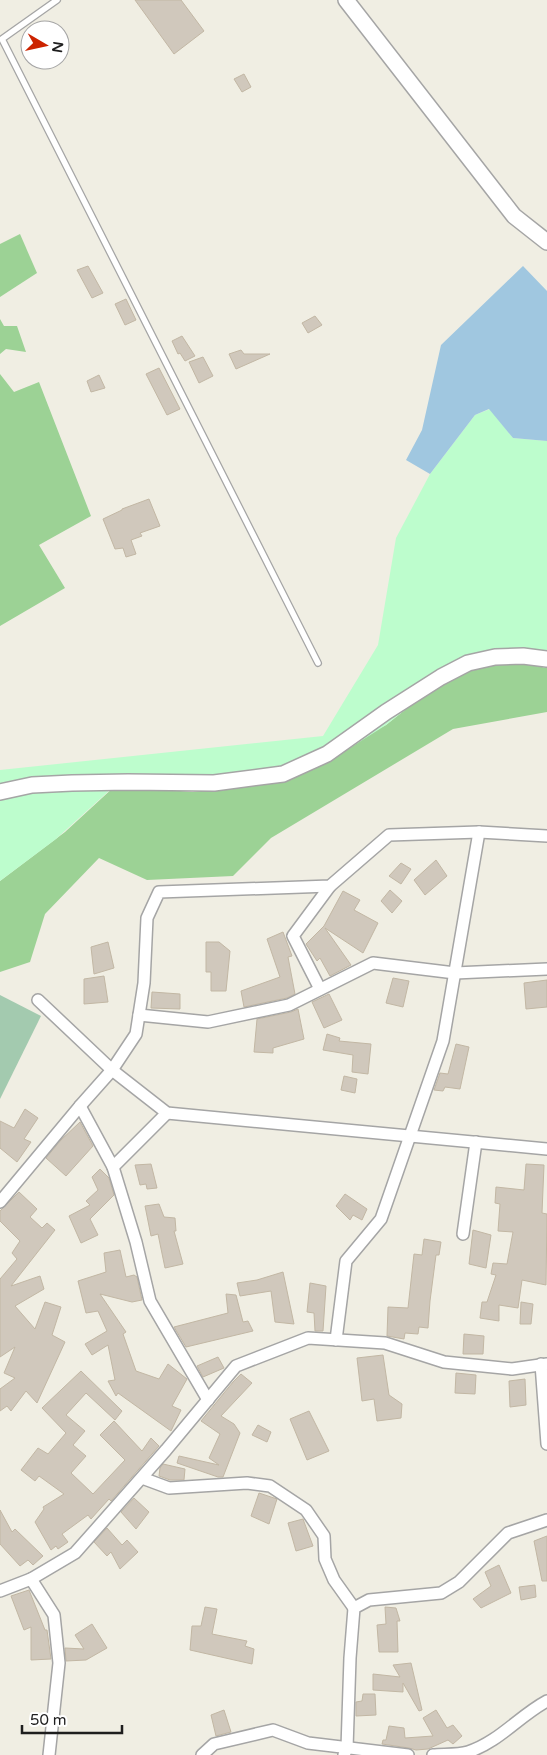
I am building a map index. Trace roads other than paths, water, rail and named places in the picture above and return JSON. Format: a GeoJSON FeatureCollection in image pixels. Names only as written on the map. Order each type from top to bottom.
{"type":"FeatureCollection","features":[{"type":"Feature","properties":{"kind":"street"},"geometry":{"type":"LineString","coordinates":[[346,0],[514,216],[547,242]]}},
{"type":"Feature","properties":{"kind":"street"},"geometry":{"type":"LineString","coordinates":[[0,792],[32,785],[128,782],[214,783],[283,774],[327,754],[386,712],[441,677],[468,663],[495,657],[523,656],[547,658]]}},
{"type":"Feature","properties":{"kind":"street"},"geometry":{"type":"LineString","coordinates":[[320,989],[293,936],[330,886],[389,835],[479,832],[547,836]]}},
{"type":"Feature","properties":{"kind":"street"},"geometry":{"type":"LineString","coordinates":[[336,1340],[346,1261],[380,1218],[443,1041],[479,832]]}},
{"type":"Feature","properties":{"kind":"street"},"geometry":{"type":"LineString","coordinates":[[0,1202],[112,1070],[136,1034],[144,982],[147,918],[159,892],[330,886]]}},
{"type":"Feature","properties":{"kind":"street"},"geometry":{"type":"LineString","coordinates":[[139,1015],[208,1022],[289,1005],[373,963],[455,973],[547,969]]}},
{"type":"Feature","properties":{"kind":"street"},"geometry":{"type":"LineString","coordinates":[[38,1000],[112,1070],[167,1113],[547,1149]]}},
{"type":"Feature","properties":{"kind":"street"},"geometry":{"type":"LineString","coordinates":[[80,1106],[113,1167],[136,1242],[150,1301],[208,1400]]}},
{"type":"Feature","properties":{"kind":"street"},"geometry":{"type":"LineString","coordinates":[[113,1167],[167,1113]]}},
{"type":"Feature","properties":{"kind":"street"},"geometry":{"type":"LineString","coordinates":[[463,1234],[476,1142]]}},
{"type":"Feature","properties":{"kind":"street"},"geometry":{"type":"LineString","coordinates":[[0,1591],[31,1578],[75,1553],[142,1478],[236,1366],[308,1338],[384,1343],[444,1362],[512,1369],[544,1364],[547,1444]]}},
{"type":"Feature","properties":{"kind":"street"},"geometry":{"type":"LineString","coordinates":[[142,1478],[169,1488],[247,1483],[270,1486],[306,1510],[324,1536],[325,1559],[334,1580],[354,1608],[345,1751]]}},
{"type":"Feature","properties":{"kind":"street"},"geometry":{"type":"LineString","coordinates":[[354,1608],[369,1600],[441,1593],[459,1582],[508,1533],[547,1520]]}},
{"type":"Feature","properties":{"kind":"street"},"geometry":{"type":"LineString","coordinates":[[31,1578],[54,1615],[59,1663],[49,1755]]}},
{"type":"Feature","properties":{"kind":"street"},"geometry":{"type":"LineString","coordinates":[[432,1755],[467,1753],[495,1739],[547,1701]]}},
{"type":"Feature","properties":{"kind":"street"},"geometry":{"type":"LineString","coordinates":[[202,1755],[214,1744],[273,1730],[308,1744],[345,1751],[408,1755]]}},
{"type":"Feature","properties":{"kind":"street"},"geometry":{"type":"LineString","coordinates":[[332,1755],[345,1751]]}},
{"type":"Feature","properties":{"kind":"lane"},"geometry":{"type":"LineString","coordinates":[[57,0],[2,39],[318,663]]}},
{"type":"Feature","properties":{"kind":"water"},"geometry":{"type":"Polygon","coordinates":[[[523,266],[547,291],[547,441],[513,438],[489,409],[475,415],[430,474],[406,460],[422,430],[441,345],[523,266]]]}}]}
